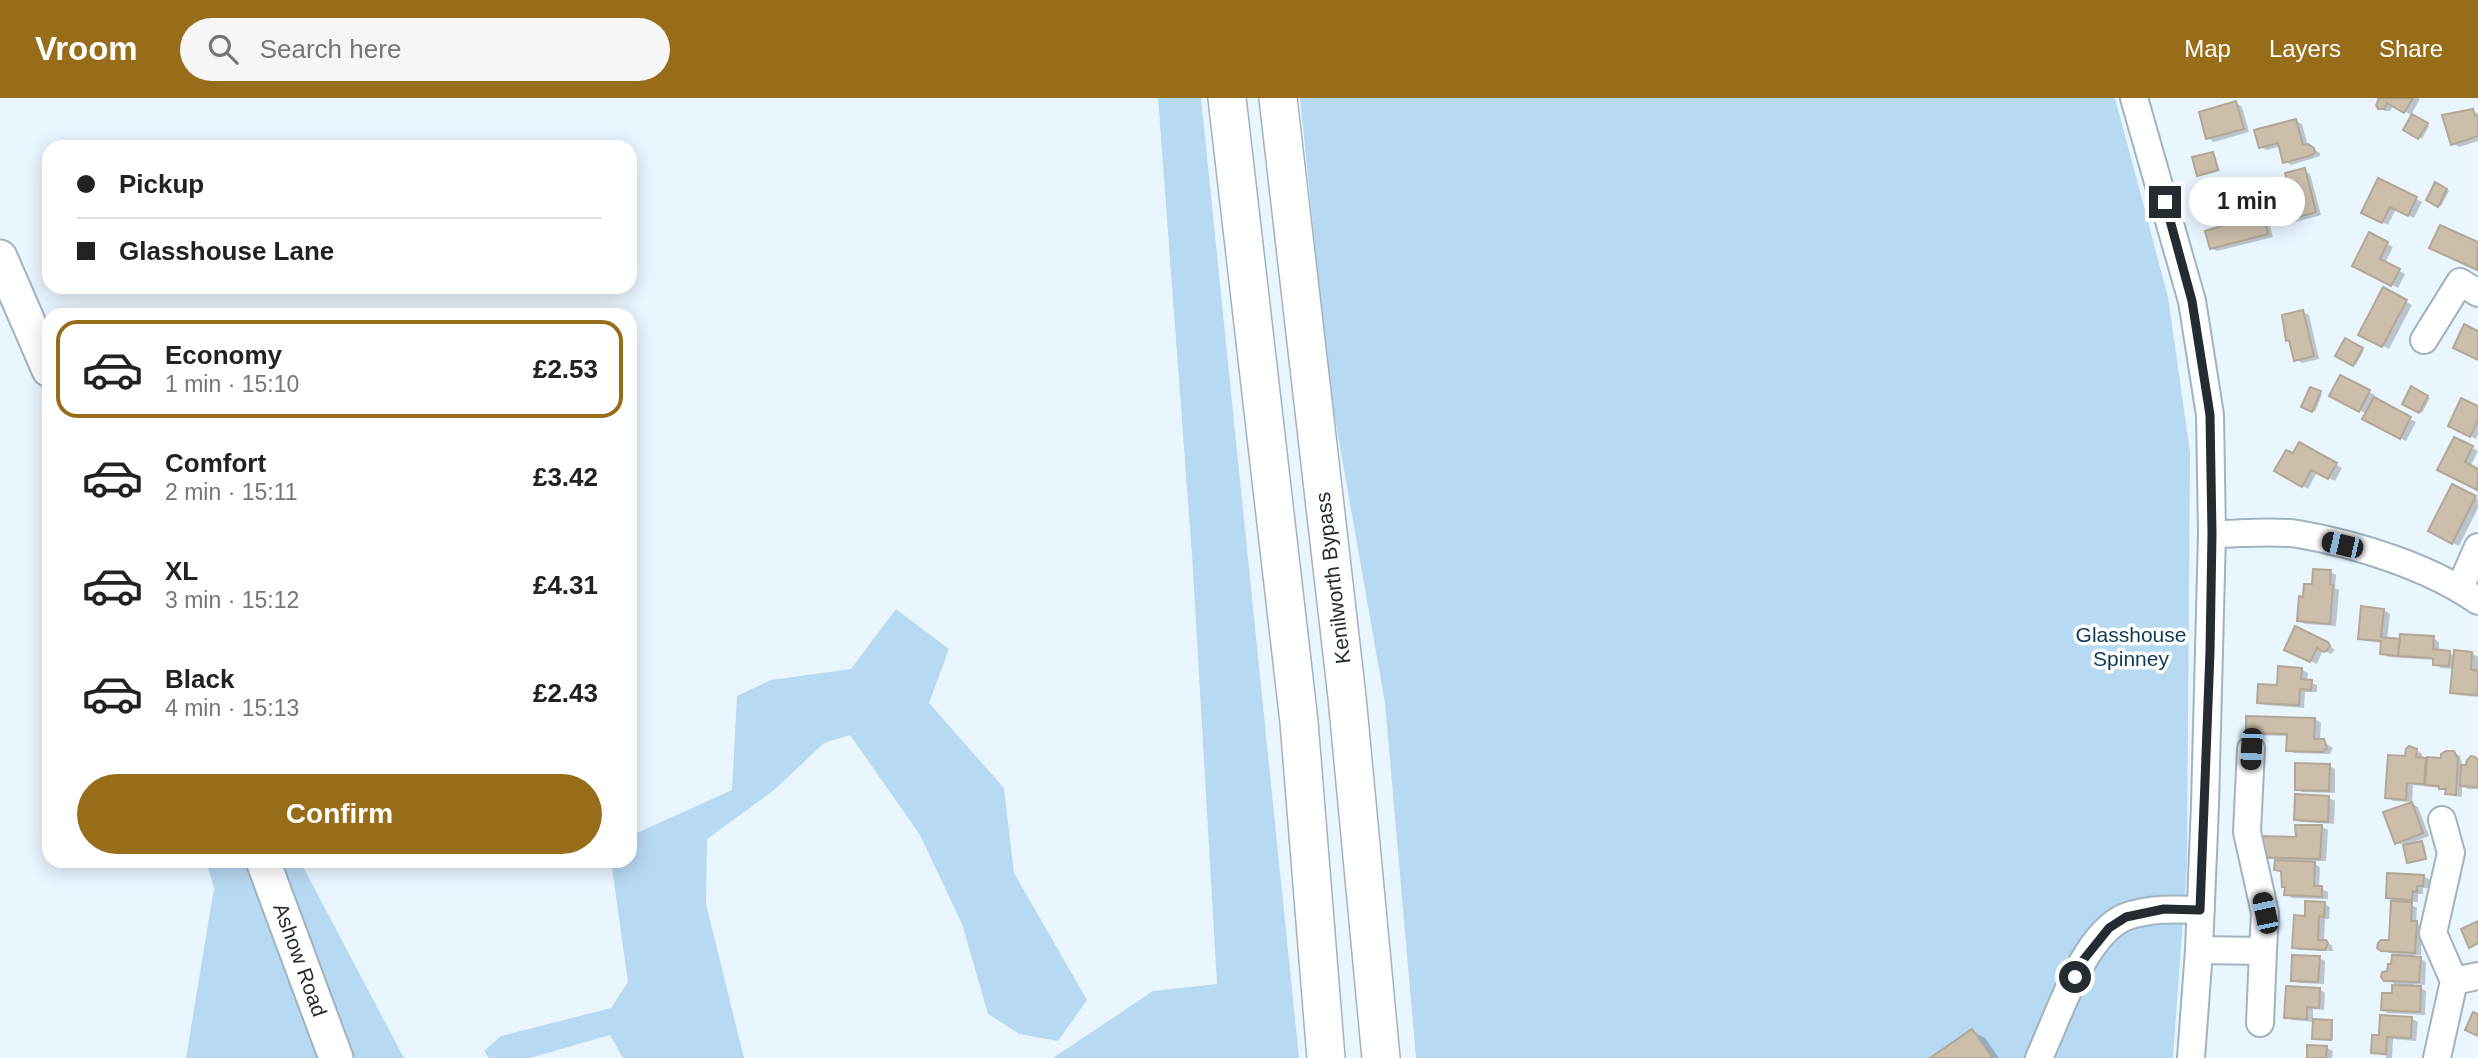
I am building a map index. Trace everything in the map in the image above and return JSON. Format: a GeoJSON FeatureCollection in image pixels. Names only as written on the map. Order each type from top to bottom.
{"type":"FeatureCollection","features":[{"type":"Feature","properties":{"kind":"highway"},"geometry":{"type":"LineString","coordinates":[[1227,98],[1299,722],[1325,1058]]}},
{"type":"Feature","properties":{"kind":"highway","name":"Kenilworth Bypass"},"geometry":{"type":"LineString","coordinates":[[1278,98],[1347,698],[1381,1058]]}},
{"type":"Feature","properties":{"kind":"main road"},"geometry":{"type":"LineString","coordinates":[[0,257],[42,354]]}},
{"type":"Feature","properties":{"kind":"main road","name":"Ashow Road"},"geometry":{"type":"LineString","coordinates":[[266,868],[336,1058]]}},
{"type":"Feature","properties":{"kind":"street"},"geometry":{"type":"LineString","coordinates":[[2134,98],[2192,301],[2210,415],[2212,534],[2199,950],[2190,1058]]}},
{"type":"Feature","properties":{"kind":"street"},"geometry":{"type":"LineString","coordinates":[[2424,340],[2460,282],[2478,293]]}},
{"type":"Feature","properties":{"kind":"street"},"geometry":{"type":"LineString","coordinates":[[2212,534],[2296,534],[2387,556],[2469,594],[2478,547]]}},
{"type":"Feature","properties":{"kind":"street"},"geometry":{"type":"LineString","coordinates":[[2251,749],[2246,832],[2265,913],[2260,1023]]}},
{"type":"Feature","properties":{"kind":"street"},"geometry":{"type":"LineString","coordinates":[[2437,1058],[2466,978],[2433,933],[2451,853],[2442,820]]}},
{"type":"Feature","properties":{"kind":"street"},"geometry":{"type":"LineString","coordinates":[[2039,1058],[2080,964],[2109,928],[2126,917],[2164,909],[2200,910]]}},
{"type":"Feature","properties":{"kind":"street"},"geometry":{"type":"LineString","coordinates":[[2199,950],[2263,951]]}},
{"type":"Feature","properties":{"kind":"green space"},"geometry":{"type":"Polygon","coordinates":[[[1158,98],[1201,98],[1299,1058],[1053,1058],[1153,991],[1217,984],[1192,555],[1158,98]]]}},
{"type":"Feature","properties":{"kind":"green space","name":"Glasshouse Spinney"},"geometry":{"type":"Polygon","coordinates":[[[1300,98],[2115,98],[2168,297],[2190,452],[2187,865],[2173,1058],[1416,1058],[1385,703],[1329,384],[1300,98]]]}},
{"type":"Feature","properties":{"kind":"green space"},"geometry":{"type":"Polygon","coordinates":[[[896,609],[949,649],[929,703],[1004,788],[1014,873],[1087,1000],[1058,1041],[1019,1034],[988,1014],[962,924],[920,835],[850,735],[824,743],[773,791],[707,839],[706,904],[744,1058],[623,1058],[610,1035],[530,1058],[489,1058],[484,1051],[501,1036],[611,1008],[628,982],[612,868],[637,868],[637,833],[732,790],[737,696],[771,680],[851,669],[896,609]]]}},
{"type":"Feature","properties":{"kind":"green space"},"geometry":{"type":"Polygon","coordinates":[[[208,868],[304,868],[404,1058],[186,1058],[214,888],[208,868]]]}},
{"type":"Feature","properties":{"kind":"building"},"geometry":{"type":"Polygon","coordinates":[[[2378,98],[2413,98],[2404,113],[2387,103],[2384,109],[2378,109],[2378,98]]]}},
{"type":"Feature","properties":{"kind":"building"},"geometry":{"type":"Polygon","coordinates":[[[2236,101],[2244,129],[2206,139],[2199,112],[2236,101]]]}},
{"type":"Feature","properties":{"kind":"building"},"geometry":{"type":"Polygon","coordinates":[[[2473,109],[2475,116],[2478,115],[2478,136],[2451,145],[2442,115],[2473,109]]]}},
{"type":"Feature","properties":{"kind":"building"},"geometry":{"type":"Polygon","coordinates":[[[2412,114],[2428,123],[2418,139],[2403,130],[2412,114]]]}},
{"type":"Feature","properties":{"kind":"building"},"geometry":{"type":"Polygon","coordinates":[[[2296,119],[2303,145],[2308,144],[2314,148],[2312,155],[2283,163],[2278,143],[2259,148],[2254,130],[2296,119]]]}},
{"type":"Feature","properties":{"kind":"building"},"geometry":{"type":"Polygon","coordinates":[[[2213,152],[2218,170],[2197,176],[2192,157],[2213,152]]]}},
{"type":"Feature","properties":{"kind":"building"},"geometry":{"type":"Polygon","coordinates":[[[2305,168],[2316,212],[2277,223],[2271,200],[2291,194],[2285,173],[2305,168]]]}},
{"type":"Feature","properties":{"kind":"building"},"geometry":{"type":"Polygon","coordinates":[[[2378,178],[2417,197],[2408,216],[2390,207],[2382,223],[2361,213],[2378,178]]]}},
{"type":"Feature","properties":{"kind":"building"},"geometry":{"type":"Polygon","coordinates":[[[2435,182],[2447,189],[2438,207],[2426,200],[2435,182]]]}},
{"type":"Feature","properties":{"kind":"building"},"geometry":{"type":"Polygon","coordinates":[[[2221,190],[2227,207],[2205,215],[2199,198],[2221,190]]]}},
{"type":"Feature","properties":{"kind":"building"},"geometry":{"type":"Polygon","coordinates":[[[2262,210],[2268,234],[2210,249],[2205,231],[2228,224],[2226,219],[2262,210]]]}},
{"type":"Feature","properties":{"kind":"building"},"geometry":{"type":"Polygon","coordinates":[[[2440,225],[2478,242],[2477,270],[2429,248],[2440,225]]]}},
{"type":"Feature","properties":{"kind":"building"},"geometry":{"type":"Polygon","coordinates":[[[2369,232],[2388,242],[2380,259],[2400,269],[2391,286],[2352,266],[2369,232]]]}},
{"type":"Feature","properties":{"kind":"building"},"geometry":{"type":"Polygon","coordinates":[[[2383,287],[2407,300],[2382,347],[2358,335],[2383,287]]]}},
{"type":"Feature","properties":{"kind":"building"},"geometry":{"type":"Polygon","coordinates":[[[2303,310],[2314,356],[2294,361],[2289,340],[2286,341],[2282,315],[2303,310]]]}},
{"type":"Feature","properties":{"kind":"building"},"geometry":{"type":"Polygon","coordinates":[[[2464,324],[2478,331],[2478,360],[2453,348],[2464,324]]]}},
{"type":"Feature","properties":{"kind":"building"},"geometry":{"type":"Polygon","coordinates":[[[2345,338],[2363,348],[2353,366],[2335,356],[2345,338]]]}},
{"type":"Feature","properties":{"kind":"building"},"geometry":{"type":"Polygon","coordinates":[[[2340,375],[2370,390],[2359,412],[2329,396],[2340,375]]]}},
{"type":"Feature","properties":{"kind":"building"},"geometry":{"type":"Polygon","coordinates":[[[2411,386],[2428,396],[2419,413],[2402,404],[2411,386]]]}},
{"type":"Feature","properties":{"kind":"building"},"geometry":{"type":"Polygon","coordinates":[[[2310,387],[2321,391],[2312,412],[2301,407],[2310,387]]]}},
{"type":"Feature","properties":{"kind":"building"},"geometry":{"type":"Polygon","coordinates":[[[2374,397],[2411,417],[2400,439],[2362,419],[2374,397]]]}},
{"type":"Feature","properties":{"kind":"building"},"geometry":{"type":"Polygon","coordinates":[[[2461,398],[2478,406],[2478,420],[2470,437],[2448,426],[2461,398]]]}},
{"type":"Feature","properties":{"kind":"building"},"geometry":{"type":"Polygon","coordinates":[[[2454,437],[2473,446],[2465,462],[2478,469],[2477,490],[2437,470],[2454,437]]]}},
{"type":"Feature","properties":{"kind":"building"},"geometry":{"type":"Polygon","coordinates":[[[2299,442],[2337,463],[2328,479],[2311,470],[2302,487],[2274,471],[2286,450],[2293,453],[2299,442]]]}},
{"type":"Feature","properties":{"kind":"building"},"geometry":{"type":"Polygon","coordinates":[[[2452,484],[2476,496],[2452,544],[2428,531],[2452,484]]]}},
{"type":"Feature","properties":{"kind":"building"},"geometry":{"type":"Polygon","coordinates":[[[2313,569],[2331,570],[2330,584],[2333,585],[2330,624],[2297,621],[2299,596],[2303,597],[2304,584],[2312,584],[2313,569]]]}},
{"type":"Feature","properties":{"kind":"building"},"geometry":{"type":"Polygon","coordinates":[[[2361,606],[2384,609],[2381,637],[2400,639],[2398,656],[2380,654],[2381,641],[2358,639],[2361,606]]]}},
{"type":"Feature","properties":{"kind":"building"},"geometry":{"type":"Polygon","coordinates":[[[2295,626],[2328,642],[2330,646],[2324,652],[2317,648],[2310,662],[2284,650],[2295,626]]]}},
{"type":"Feature","properties":{"kind":"building"},"geometry":{"type":"Polygon","coordinates":[[[2400,634],[2434,636],[2433,649],[2450,651],[2449,666],[2433,665],[2433,658],[2398,656],[2400,634]]]}},
{"type":"Feature","properties":{"kind":"building"},"geometry":{"type":"Polygon","coordinates":[[[2454,650],[2472,652],[2471,670],[2478,670],[2478,695],[2450,693],[2454,650]]]}},
{"type":"Feature","properties":{"kind":"building"},"geometry":{"type":"Polygon","coordinates":[[[2278,666],[2302,668],[2301,679],[2312,680],[2311,690],[2300,689],[2299,705],[2257,703],[2258,684],[2277,685],[2278,666]]]}},
{"type":"Feature","properties":{"kind":"building"},"geometry":{"type":"Polygon","coordinates":[[[2246,716],[2315,718],[2314,739],[2324,739],[2327,748],[2323,752],[2286,751],[2287,734],[2246,733],[2246,716]]]}},
{"type":"Feature","properties":{"kind":"building"},"geometry":{"type":"Polygon","coordinates":[[[2409,746],[2417,749],[2416,757],[2426,758],[2424,784],[2407,783],[2406,800],[2385,798],[2388,755],[2405,756],[2409,746]]]}},
{"type":"Feature","properties":{"kind":"building"},"geometry":{"type":"Polygon","coordinates":[[[2454,751],[2458,759],[2456,795],[2445,794],[2446,789],[2439,789],[2439,786],[2425,785],[2427,757],[2441,758],[2441,754],[2454,751]]]}},
{"type":"Feature","properties":{"kind":"building"},"geometry":{"type":"Polygon","coordinates":[[[2471,756],[2478,760],[2478,787],[2460,786],[2461,765],[2466,765],[2471,756]]]}},
{"type":"Feature","properties":{"kind":"building"},"geometry":{"type":"Polygon","coordinates":[[[2295,763],[2330,764],[2329,791],[2295,790],[2295,763]]]}},
{"type":"Feature","properties":{"kind":"building"},"geometry":{"type":"Polygon","coordinates":[[[2295,794],[2329,796],[2328,822],[2294,820],[2295,794]]]}},
{"type":"Feature","properties":{"kind":"building"},"geometry":{"type":"Polygon","coordinates":[[[2412,802],[2423,833],[2395,844],[2383,812],[2412,802]]]}},
{"type":"Feature","properties":{"kind":"building"},"geometry":{"type":"Polygon","coordinates":[[[2295,825],[2322,825],[2320,859],[2258,857],[2259,836],[2296,837],[2295,825]]]}},
{"type":"Feature","properties":{"kind":"building"},"geometry":{"type":"Polygon","coordinates":[[[2422,841],[2426,859],[2407,863],[2403,845],[2422,841]]]}},
{"type":"Feature","properties":{"kind":"building"},"geometry":{"type":"Polygon","coordinates":[[[2275,860],[2315,862],[2314,886],[2322,886],[2322,897],[2284,895],[2281,871],[2274,870],[2275,860]]]}},
{"type":"Feature","properties":{"kind":"building"},"geometry":{"type":"Polygon","coordinates":[[[2387,873],[2424,875],[2423,886],[2417,886],[2417,892],[2413,891],[2412,900],[2386,898],[2387,873]]]}},
{"type":"Feature","properties":{"kind":"building"},"geometry":{"type":"Polygon","coordinates":[[[2305,901],[2325,902],[2324,917],[2319,916],[2318,940],[2326,940],[2328,943],[2325,950],[2292,948],[2294,915],[2305,916],[2305,901]]]}},
{"type":"Feature","properties":{"kind":"building"},"geometry":{"type":"Polygon","coordinates":[[[2391,901],[2412,902],[2411,921],[2417,921],[2415,953],[2381,951],[2377,948],[2381,940],[2389,940],[2391,901]]]}},
{"type":"Feature","properties":{"kind":"building"},"geometry":{"type":"Polygon","coordinates":[[[2478,921],[2478,943],[2469,948],[2461,929],[2478,921]]]}},
{"type":"Feature","properties":{"kind":"building"},"geometry":{"type":"Polygon","coordinates":[[[2292,955],[2320,956],[2318,982],[2291,981],[2292,955]]]}},
{"type":"Feature","properties":{"kind":"building"},"geometry":{"type":"Polygon","coordinates":[[[2392,955],[2421,957],[2419,982],[2384,981],[2382,972],[2387,971],[2392,955]]]}},
{"type":"Feature","properties":{"kind":"building"},"geometry":{"type":"Polygon","coordinates":[[[2392,985],[2421,986],[2420,1012],[2381,1010],[2382,993],[2392,993],[2392,985]]]}},
{"type":"Feature","properties":{"kind":"building"},"geometry":{"type":"Polygon","coordinates":[[[2286,986],[2320,988],[2319,1008],[2307,1007],[2307,1019],[2284,1018],[2286,986]]]}},
{"type":"Feature","properties":{"kind":"building"},"geometry":{"type":"Polygon","coordinates":[[[2473,1012],[2478,1014],[2478,1036],[2465,1030],[2473,1012]]]}},
{"type":"Feature","properties":{"kind":"building"},"geometry":{"type":"Polygon","coordinates":[[[2380,1015],[2412,1017],[2411,1038],[2387,1037],[2386,1054],[2371,1053],[2372,1035],[2379,1035],[2380,1015]]]}},
{"type":"Feature","properties":{"kind":"building"},"geometry":{"type":"Polygon","coordinates":[[[2313,1019],[2332,1020],[2331,1040],[2312,1039],[2313,1019]]]}},
{"type":"Feature","properties":{"kind":"building"},"geometry":{"type":"Polygon","coordinates":[[[1972,1029],[1993,1058],[1930,1058],[1972,1029]]]}},
{"type":"Feature","properties":{"kind":"building"},"geometry":{"type":"Polygon","coordinates":[[[2307,1045],[2327,1046],[2326,1058],[2307,1058],[2307,1045]]]}},
{"type":"Feature","properties":{"kind":"route"},"geometry":{"type":"LineString","coordinates":[[2075,977],[2080,964],[2109,928],[2126,917],[2164,909],[2200,910],[2210,652],[2210,415],[2192,301],[2165,202]]}}]}
